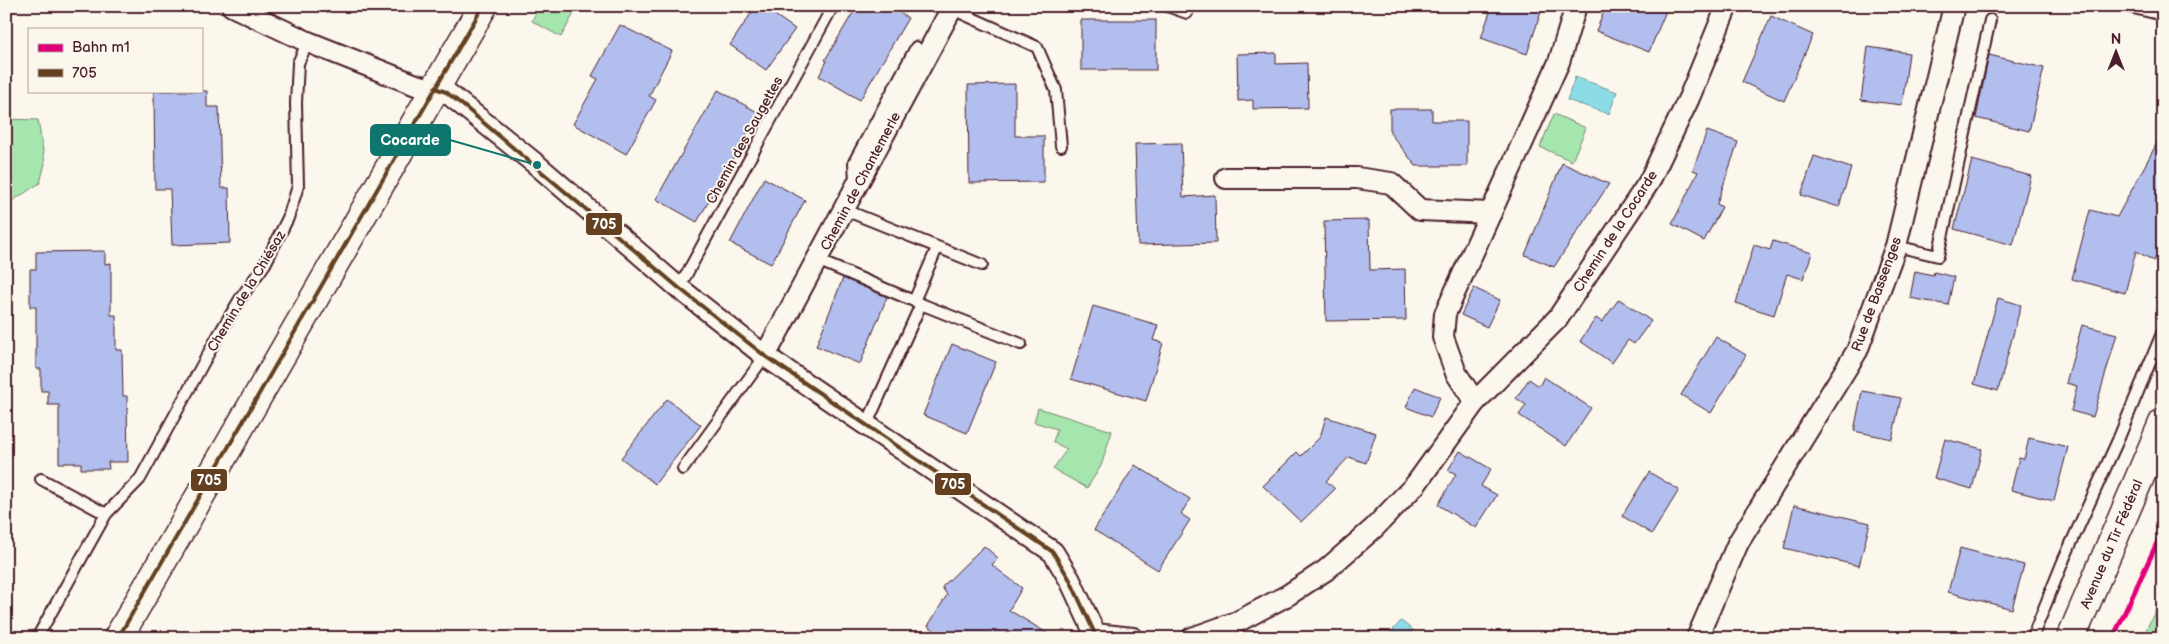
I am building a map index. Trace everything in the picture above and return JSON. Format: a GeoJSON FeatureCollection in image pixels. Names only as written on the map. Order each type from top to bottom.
{"type":"FeatureCollection","features":[{"type":"Feature","properties":{"kind":"street"},"geometry":{"type":"LineString","coordinates":[[232,6],[308,42],[416,85],[446,92],[537,165],[678,288],[765,356],[1053,552],[1070,580],[1095,636],[1133,638]]}},
{"type":"Feature","properties":{"kind":"street"},"geometry":{"type":"LineString","coordinates":[[118,638],[483,6]]}},
{"type":"Feature","properties":{"kind":"street"},"geometry":{"type":"LineString","coordinates":[[1476,402],[1456,373],[1443,337],[1445,314],[1559,62],[1576,6]]}},
{"type":"Feature","properties":{"kind":"street","name":"Chemin de la Cocarde"},"geometry":{"type":"LineString","coordinates":[[1192,638],[1237,622],[1288,595],[1326,570],[1374,528],[1416,484],[1476,402],[1558,318],[1649,182],[1690,98],[1727,6]]}},
{"type":"Feature","properties":{"kind":"street","name":"Rue de Bassenges"},"geometry":{"type":"LineString","coordinates":[[1697,638],[1738,543],[1857,351],[1896,246],[1954,6]]}},
{"type":"Feature","properties":{"kind":"street","name":"Chemin de Chantemerle"},"geometry":{"type":"LineString","coordinates":[[765,356],[953,7]]}},
{"type":"Feature","properties":{"kind":"street"},"geometry":{"type":"LineString","coordinates":[[1226,178],[1357,178],[1391,183],[1420,210],[1491,213]]}},
{"type":"Feature","properties":{"kind":"street","name":"Avenue du Tir Fédéral"},"geometry":{"type":"LineString","coordinates":[[2070,638],[2161,431]]}},
{"type":"Feature","properties":{"kind":"lane","name":"Chemin des Saugettes"},"geometry":{"type":"LineString","coordinates":[[678,288],[834,6]]}},
{"type":"Feature","properties":{"kind":"lane"},"geometry":{"type":"LineString","coordinates":[[1167,6],[1187,13]]}},
{"type":"Feature","properties":{"kind":"lane"},"geometry":{"type":"LineString","coordinates":[[2126,6],[2163,15]]}},
{"type":"Feature","properties":{"kind":"lane"},"geometry":{"type":"LineString","coordinates":[[953,7],[1037,48],[1056,90],[1061,146]]}},
{"type":"Feature","properties":{"kind":"lane"},"geometry":{"type":"LineString","coordinates":[[1896,246],[1938,256],[1990,20]]}},
{"type":"Feature","properties":{"kind":"lane","name":"Chemin de la Chiésaz"},"geometry":{"type":"LineString","coordinates":[[37,638],[106,514],[140,479],[219,334],[264,264],[288,218],[298,186],[296,103],[298,63],[308,42]]}},
{"type":"Feature","properties":{"kind":"lane"},"geometry":{"type":"LineString","coordinates":[[855,188],[854,162],[916,47]]}},
{"type":"Feature","properties":{"kind":"lane"},"geometry":{"type":"LineString","coordinates":[[845,210],[982,265]]}},
{"type":"Feature","properties":{"kind":"lane"},"geometry":{"type":"LineString","coordinates":[[866,426],[937,248]]}},
{"type":"Feature","properties":{"kind":"lane"},"geometry":{"type":"LineString","coordinates":[[817,260],[1021,344]]}},
{"type":"Feature","properties":{"kind":"lane"},"geometry":{"type":"LineString","coordinates":[[2032,638],[2064,559],[2118,440],[2163,331]]}},
{"type":"Feature","properties":{"kind":"lane"},"geometry":{"type":"LineString","coordinates":[[682,469],[765,356]]}},
{"type":"Feature","properties":{"kind":"lane"},"geometry":{"type":"LineString","coordinates":[[41,479],[106,514]]}},
{"type":"Feature","properties":{"kind":"green space"},"geometry":{"type":"Polygon","coordinates":[[[539,6],[578,6],[561,37],[532,21],[539,6]]]}},
{"type":"Feature","properties":{"kind":"green space"},"geometry":{"type":"Polygon","coordinates":[[[1554,114],[1586,128],[1572,161],[1540,147],[1554,114]]]}},
{"type":"Feature","properties":{"kind":"green space"},"geometry":{"type":"Polygon","coordinates":[[[6,119],[38,120],[45,163],[40,183],[6,205],[6,119]]]}},
{"type":"Feature","properties":{"kind":"green space"},"geometry":{"type":"Polygon","coordinates":[[[1038,408],[1112,431],[1101,466],[1087,488],[1053,469],[1067,449],[1053,442],[1057,429],[1034,422],[1038,408]]]}},
{"type":"Feature","properties":{"kind":"green space"},"geometry":{"type":"Polygon","coordinates":[[[2163,595],[2163,638],[2142,638],[2163,595]]]}},
{"type":"Feature","properties":{"kind":"water"},"geometry":{"type":"Polygon","coordinates":[[[1575,77],[1617,92],[1609,114],[1567,100],[1575,77]]]}},
{"type":"Feature","properties":{"kind":"water"},"geometry":{"type":"Polygon","coordinates":[[[1401,621],[1413,630],[1406,638],[1386,638],[1401,621]]]}},
{"type":"Feature","properties":{"kind":"building"},"geometry":{"type":"Polygon","coordinates":[[[756,6],[762,6],[795,29],[766,70],[730,45],[756,6]]]}},
{"type":"Feature","properties":{"kind":"building"},"geometry":{"type":"Polygon","coordinates":[[[857,6],[889,6],[908,18],[860,100],[819,76],[827,61],[825,60],[857,6]]]}},
{"type":"Feature","properties":{"kind":"building"},"geometry":{"type":"Polygon","coordinates":[[[1492,6],[1543,6],[1527,54],[1481,38],[1492,6]]]}},
{"type":"Feature","properties":{"kind":"building"},"geometry":{"type":"Polygon","coordinates":[[[1606,6],[1668,6],[1649,52],[1596,31],[1606,6]]]}},
{"type":"Feature","properties":{"kind":"building"},"geometry":{"type":"Polygon","coordinates":[[[1771,16],[1813,35],[1784,101],[1742,82],[1771,16]]]}},
{"type":"Feature","properties":{"kind":"building"},"geometry":{"type":"Polygon","coordinates":[[[1081,20],[1156,20],[1156,70],[1081,70],[1081,20]]]}},
{"type":"Feature","properties":{"kind":"building"},"geometry":{"type":"Polygon","coordinates":[[[620,25],[672,51],[649,96],[656,100],[626,154],[573,124],[598,79],[592,76],[620,25]]]}},
{"type":"Feature","properties":{"kind":"building"},"geometry":{"type":"Polygon","coordinates":[[[1868,47],[1909,53],[1902,105],[1861,100],[1868,47]]]}},
{"type":"Feature","properties":{"kind":"building"},"geometry":{"type":"Polygon","coordinates":[[[1276,53],[1276,64],[1307,63],[1308,108],[1253,109],[1253,100],[1238,101],[1237,54],[1276,53]]]}},
{"type":"Feature","properties":{"kind":"building"},"geometry":{"type":"Polygon","coordinates":[[[1989,55],[2044,68],[2029,131],[1976,118],[1989,55]]]}},
{"type":"Feature","properties":{"kind":"building"},"geometry":{"type":"Polygon","coordinates":[[[1015,84],[1015,136],[1044,136],[1044,182],[969,183],[968,85],[1015,84]]]}},
{"type":"Feature","properties":{"kind":"building"},"geometry":{"type":"Polygon","coordinates":[[[718,90],[759,113],[697,222],[656,199],[718,90]]]}},
{"type":"Feature","properties":{"kind":"building"},"geometry":{"type":"Polygon","coordinates":[[[207,91],[207,107],[219,107],[221,188],[229,188],[230,243],[172,245],[170,189],[155,189],[154,92],[207,91]]]}},
{"type":"Feature","properties":{"kind":"building"},"geometry":{"type":"Polygon","coordinates":[[[1390,109],[1432,109],[1432,121],[1467,121],[1467,166],[1416,166],[1390,133],[1390,109]]]}},
{"type":"Feature","properties":{"kind":"building"},"geometry":{"type":"Polygon","coordinates":[[[1707,131],[1738,142],[1717,204],[1722,207],[1704,241],[1672,224],[1698,172],[1693,170],[1707,131]]]}},
{"type":"Feature","properties":{"kind":"building"},"geometry":{"type":"Polygon","coordinates":[[[2163,132],[2163,244],[2154,261],[2136,251],[2125,293],[2072,279],[2090,210],[2117,217],[2163,132]]]}},
{"type":"Feature","properties":{"kind":"building"},"geometry":{"type":"Polygon","coordinates":[[[1181,143],[1183,197],[1215,195],[1216,243],[1138,245],[1135,144],[1181,143]]]}},
{"type":"Feature","properties":{"kind":"building"},"geometry":{"type":"Polygon","coordinates":[[[1814,156],[1851,168],[1839,207],[1801,195],[1814,156]]]}},
{"type":"Feature","properties":{"kind":"building"},"geometry":{"type":"Polygon","coordinates":[[[1972,160],[2031,176],[2013,245],[1954,229],[1972,160]]]}},
{"type":"Feature","properties":{"kind":"building"},"geometry":{"type":"Polygon","coordinates":[[[1562,163],[1609,184],[1554,267],[1525,255],[1562,163]]]}},
{"type":"Feature","properties":{"kind":"building"},"geometry":{"type":"Polygon","coordinates":[[[764,178],[805,200],[771,264],[730,243],[764,178]]]}},
{"type":"Feature","properties":{"kind":"building"},"geometry":{"type":"Polygon","coordinates":[[[1369,220],[1370,270],[1405,269],[1406,320],[1326,321],[1324,221],[1369,220]]]}},
{"type":"Feature","properties":{"kind":"building"},"geometry":{"type":"Polygon","coordinates":[[[1773,241],[1812,253],[1803,279],[1787,274],[1774,315],[1736,303],[1754,245],[1770,250],[1773,241]]]}},
{"type":"Feature","properties":{"kind":"building"},"geometry":{"type":"Polygon","coordinates":[[[105,251],[105,264],[111,263],[111,315],[116,315],[116,350],[122,350],[123,396],[127,396],[128,462],[108,462],[109,469],[81,469],[81,463],[59,463],[59,405],[48,405],[48,391],[41,391],[41,369],[36,369],[36,307],[30,307],[30,269],[36,269],[36,252],[105,251]]]}},
{"type":"Feature","properties":{"kind":"building"},"geometry":{"type":"Polygon","coordinates":[[[1915,271],[1933,275],[1934,272],[1954,277],[1948,305],[1910,298],[1915,271]]]}},
{"type":"Feature","properties":{"kind":"building"},"geometry":{"type":"Polygon","coordinates":[[[843,278],[887,297],[860,364],[816,346],[843,278]]]}},
{"type":"Feature","properties":{"kind":"building"},"geometry":{"type":"Polygon","coordinates":[[[1474,288],[1500,300],[1487,327],[1461,315],[1474,288]]]}},
{"type":"Feature","properties":{"kind":"building"},"geometry":{"type":"Polygon","coordinates":[[[1998,298],[2021,305],[1998,391],[1974,384],[1998,298]]]}},
{"type":"Feature","properties":{"kind":"building"},"geometry":{"type":"Polygon","coordinates":[[[1619,299],[1651,321],[1634,344],[1628,340],[1612,363],[1580,341],[1596,318],[1602,322],[1619,299]]]}},
{"type":"Feature","properties":{"kind":"building"},"geometry":{"type":"Polygon","coordinates":[[[1093,306],[1158,325],[1153,340],[1163,343],[1146,401],[1071,379],[1093,306]]]}},
{"type":"Feature","properties":{"kind":"building"},"geometry":{"type":"Polygon","coordinates":[[[2082,325],[2117,334],[2093,417],[2071,411],[2077,386],[2066,383],[2082,325]]]}},
{"type":"Feature","properties":{"kind":"building"},"geometry":{"type":"Polygon","coordinates":[[[1716,337],[1746,355],[1711,413],[1681,395],[1716,337]]]}},
{"type":"Feature","properties":{"kind":"building"},"geometry":{"type":"Polygon","coordinates":[[[952,344],[996,362],[967,433],[923,415],[952,344]]]}},
{"type":"Feature","properties":{"kind":"building"},"geometry":{"type":"Polygon","coordinates":[[[1544,377],[1591,408],[1566,446],[1519,415],[1526,405],[1516,398],[1529,379],[1539,386],[1544,377]]]}},
{"type":"Feature","properties":{"kind":"building"},"geometry":{"type":"Polygon","coordinates":[[[1415,387],[1440,397],[1431,417],[1406,407],[1415,387]]]}},
{"type":"Feature","properties":{"kind":"building"},"geometry":{"type":"Polygon","coordinates":[[[1862,391],[1901,398],[1892,439],[1854,431],[1862,391]]]}},
{"type":"Feature","properties":{"kind":"building"},"geometry":{"type":"Polygon","coordinates":[[[667,399],[701,425],[655,484],[621,458],[667,399]]]}},
{"type":"Feature","properties":{"kind":"building"},"geometry":{"type":"Polygon","coordinates":[[[1326,417],[1376,433],[1366,463],[1349,457],[1326,481],[1335,489],[1301,522],[1263,486],[1297,452],[1301,456],[1320,437],[1326,417]]]}},
{"type":"Feature","properties":{"kind":"building"},"geometry":{"type":"Polygon","coordinates":[[[2029,438],[2068,447],[2054,501],[2011,490],[2019,458],[2024,459],[2029,438]]]}},
{"type":"Feature","properties":{"kind":"building"},"geometry":{"type":"Polygon","coordinates":[[[1945,439],[1982,449],[1972,489],[1934,478],[1945,439]]]}},
{"type":"Feature","properties":{"kind":"building"},"geometry":{"type":"Polygon","coordinates":[[[1460,451],[1491,469],[1481,486],[1497,495],[1476,528],[1438,505],[1456,474],[1448,470],[1460,451]]]}},
{"type":"Feature","properties":{"kind":"building"},"geometry":{"type":"Polygon","coordinates":[[[1135,465],[1190,499],[1181,514],[1190,520],[1158,570],[1094,530],[1135,465]]]}},
{"type":"Feature","properties":{"kind":"building"},"geometry":{"type":"Polygon","coordinates":[[[1649,472],[1679,490],[1652,534],[1622,516],[1649,472]]]}},
{"type":"Feature","properties":{"kind":"building"},"geometry":{"type":"Polygon","coordinates":[[[1794,505],[1870,523],[1859,566],[1784,548],[1794,505]]]}},
{"type":"Feature","properties":{"kind":"building"},"geometry":{"type":"Polygon","coordinates":[[[984,546],[998,558],[992,565],[1022,588],[1009,610],[1055,638],[947,638],[928,626],[947,595],[942,587],[984,546]]]}},
{"type":"Feature","properties":{"kind":"building"},"geometry":{"type":"Polygon","coordinates":[[[1960,548],[2024,565],[2012,609],[1948,592],[1960,548]]]}},
{"type":"Feature","properties":{"kind":"rail line","name":"m1"},"geometry":{"type":"LineString","coordinates":[[2113,638],[2163,530]]}},
{"type":"Feature","properties":{"kind":"transit line","name":"705"},"geometry":{"type":"LineString","coordinates":[[118,638],[483,6]]}},
{"type":"Feature","properties":{"kind":"transit line","name":"705"},"geometry":{"type":"LineString","coordinates":[[435,88],[446,92],[465,107],[679,288],[765,356],[1053,552],[1070,580],[1095,634],[1094,638]]}},
{"type":"Feature","properties":{"kind":"place","name":"Cocarde"},"geometry":{"type":"Point","coordinates":[537,165]}}]}
